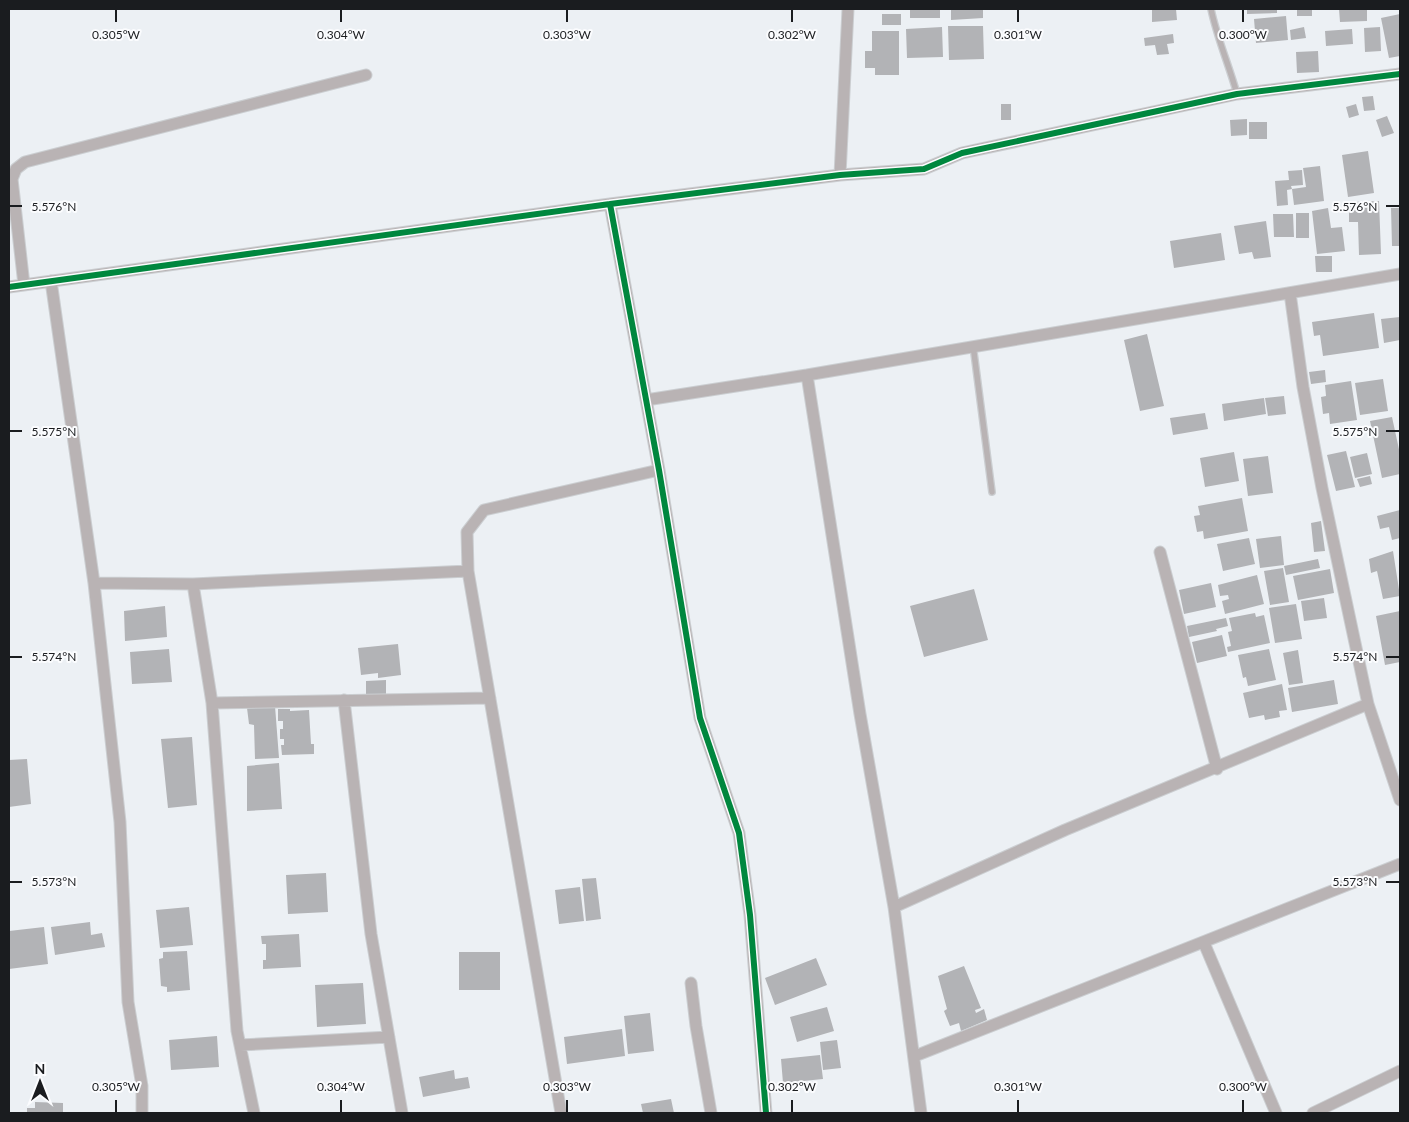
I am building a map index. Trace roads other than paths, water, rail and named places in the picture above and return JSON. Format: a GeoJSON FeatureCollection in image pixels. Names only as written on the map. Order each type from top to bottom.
{"type":"FeatureCollection","features":[{"type":"Feature","properties":{"kind":"street"},"geometry":{"type":"LineString","coordinates":[[840,175],[848,9]]}},
{"type":"Feature","properties":{"kind":"street"},"geometry":{"type":"LineString","coordinates":[[24,285],[12,166],[366,74]]}},
{"type":"Feature","properties":{"kind":"street"},"geometry":{"type":"LineString","coordinates":[[9,287],[610,204],[840,175],[924,169],[962,153],[1237,94],[1400,74]]}},
{"type":"Feature","properties":{"kind":"street"},"geometry":{"type":"LineString","coordinates":[[610,204],[659,470],[700,718],[740,834],[750,915],[766,1113]]}},
{"type":"Feature","properties":{"kind":"street"},"geometry":{"type":"LineString","coordinates":[[646,400],[807,375],[973,345],[1400,274]]}},
{"type":"Feature","properties":{"kind":"street"},"geometry":{"type":"LineString","coordinates":[[51,282],[94,583],[120,822],[128,1002],[142,1086],[142,1113]]}},
{"type":"Feature","properties":{"kind":"street"},"geometry":{"type":"LineString","coordinates":[[1290,293],[1303,387],[1322,488],[1368,704],[1400,800]]}},
{"type":"Feature","properties":{"kind":"street"},"geometry":{"type":"LineString","coordinates":[[807,375],[860,714],[894,907],[921,1113]]}},
{"type":"Feature","properties":{"kind":"street"},"geometry":{"type":"LineString","coordinates":[[561,1113],[468,571],[468,532],[484,510],[659,470]]}},
{"type":"Feature","properties":{"kind":"street"},"geometry":{"type":"LineString","coordinates":[[1160,552],[1217,769]]}},
{"type":"Feature","properties":{"kind":"street"},"geometry":{"type":"LineString","coordinates":[[94,583],[193,584],[468,571]]}},
{"type":"Feature","properties":{"kind":"street"},"geometry":{"type":"LineString","coordinates":[[193,584],[212,703],[240,1045],[254,1113]]}},
{"type":"Feature","properties":{"kind":"street"},"geometry":{"type":"LineString","coordinates":[[212,703],[490,698]]}},
{"type":"Feature","properties":{"kind":"street"},"geometry":{"type":"LineString","coordinates":[[344,700],[371,934],[402,1113]]}},
{"type":"Feature","properties":{"kind":"street"},"geometry":{"type":"LineString","coordinates":[[894,907],[1065,830],[1217,769],[1368,704]]}},
{"type":"Feature","properties":{"kind":"street"},"geometry":{"type":"LineString","coordinates":[[915,1056],[1400,864]]}},
{"type":"Feature","properties":{"kind":"street"},"geometry":{"type":"LineString","coordinates":[[1204,943],[1276,1113]]}},
{"type":"Feature","properties":{"kind":"street"},"geometry":{"type":"LineString","coordinates":[[692,983],[696,1026],[711,1113]]}},
{"type":"Feature","properties":{"kind":"street"},"geometry":{"type":"LineString","coordinates":[[240,1045],[389,1037]]}},
{"type":"Feature","properties":{"kind":"street"},"geometry":{"type":"LineString","coordinates":[[1313,1113],[1400,1071]]}},
{"type":"Feature","properties":{"kind":"lane"},"geometry":{"type":"LineString","coordinates":[[1211,9],[1217,35],[1228,61],[1237,94]]}},
{"type":"Feature","properties":{"kind":"lane"},"geometry":{"type":"LineString","coordinates":[[973,345],[992,492]]}}]}
